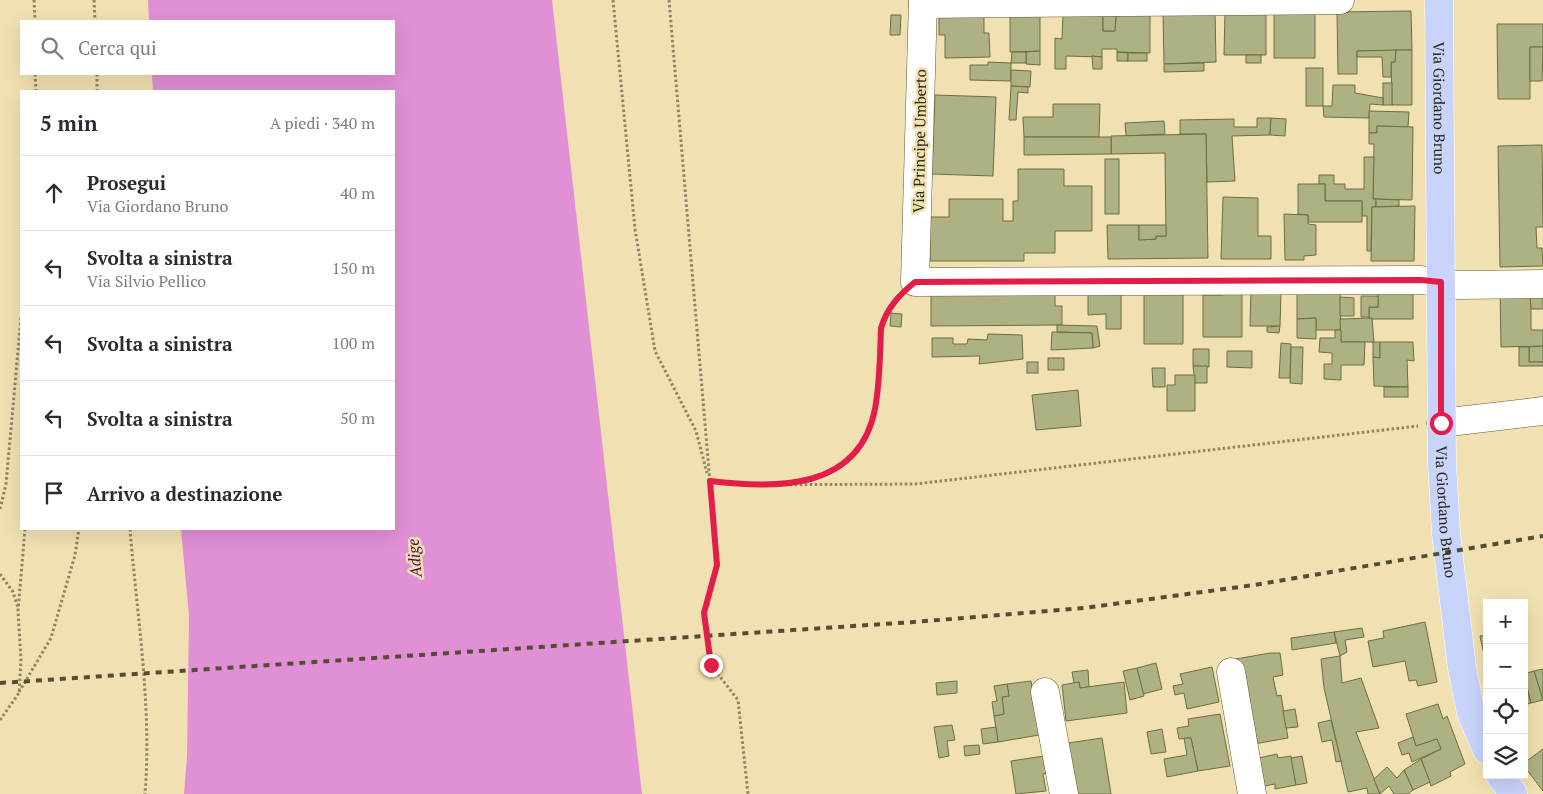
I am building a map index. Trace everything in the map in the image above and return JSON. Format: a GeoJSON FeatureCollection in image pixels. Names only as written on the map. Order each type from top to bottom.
{"type":"FeatureCollection","features":[{"type":"Feature","properties":{"kind":"main road","name":"Via Giordano Bruno"},"geometry":{"type":"LineString","coordinates":[[1439,0],[1441,282],[1433,424],[1462,668],[1471,713],[1483,741]]}},
{"type":"Feature","properties":{"kind":"main road"},"geometry":{"type":"LineString","coordinates":[[1503,779],[1513,794]]}},
{"type":"Feature","properties":{"kind":"street"},"geometry":{"type":"LineString","coordinates":[[923,2],[1340,0]]}},
{"type":"Feature","properties":{"kind":"street","name":"Via Principe Umberto"},"geometry":{"type":"LineString","coordinates":[[915,282],[923,2]]}},
{"type":"Feature","properties":{"kind":"street"},"geometry":{"type":"LineString","coordinates":[[915,282],[1421,280],[1457,286],[1543,284]]}},
{"type":"Feature","properties":{"kind":"street"},"geometry":{"type":"LineString","coordinates":[[1433,424],[1543,411]]}},
{"type":"Feature","properties":{"kind":"street"},"geometry":{"type":"LineString","coordinates":[[1231,672],[1252,794]]}},
{"type":"Feature","properties":{"kind":"street"},"geometry":{"type":"LineString","coordinates":[[1045,692],[1064,794]]}},
{"type":"Feature","properties":{"kind":"path"},"geometry":{"type":"LineString","coordinates":[[34,0],[34,20]]}},
{"type":"Feature","properties":{"kind":"path"},"geometry":{"type":"LineString","coordinates":[[94,0],[95,20]]}},
{"type":"Feature","properties":{"kind":"path"},"geometry":{"type":"LineString","coordinates":[[613,0],[635,229],[655,351],[696,431],[710,481]]}},
{"type":"Feature","properties":{"kind":"path"},"geometry":{"type":"LineString","coordinates":[[669,0],[717,565],[704,613],[711,665],[738,700],[748,794]]}},
{"type":"Feature","properties":{"kind":"path"},"geometry":{"type":"LineString","coordinates":[[36,75],[36,90]]}},
{"type":"Feature","properties":{"kind":"path"},"geometry":{"type":"LineString","coordinates":[[97,75],[97,90]]}},
{"type":"Feature","properties":{"kind":"path"},"geometry":{"type":"LineString","coordinates":[[797,484],[845,463],[864,441],[875,410],[881,328],[884,318],[903,292],[915,282]]}},
{"type":"Feature","properties":{"kind":"path"},"geometry":{"type":"LineString","coordinates":[[0,509],[6,484],[20,329]]}},
{"type":"Feature","properties":{"kind":"path"},"geometry":{"type":"LineString","coordinates":[[710,481],[742,485],[915,484],[1433,424]]}},
{"type":"Feature","properties":{"kind":"path"},"geometry":{"type":"LineString","coordinates":[[19,693],[21,660],[18,611],[25,530]]}},
{"type":"Feature","properties":{"kind":"path"},"geometry":{"type":"LineString","coordinates":[[0,720],[19,693],[52,638],[75,555],[79,530]]}},
{"type":"Feature","properties":{"kind":"path"},"geometry":{"type":"LineString","coordinates":[[130,530],[145,700],[148,757],[145,794]]}},
{"type":"Feature","properties":{"kind":"path"},"geometry":{"type":"LineString","coordinates":[[0,574],[13,592],[18,611]]}},
{"type":"Feature","properties":{"kind":"water","name":"Adige"},"geometry":{"type":"Polygon","coordinates":[[[148,0],[552,0],[642,794],[184,794],[187,756],[189,616],[181,530],[395,530],[395,90],[153,90],[152,75],[395,75],[395,20],[149,20],[148,0]]]}},
{"type":"Feature","properties":{"kind":"building"},"geometry":{"type":"Polygon","coordinates":[[[1215,11],[1216,62],[1164,64],[1163,13],[1215,11]]]}},
{"type":"Feature","properties":{"kind":"building"},"geometry":{"type":"Polygon","coordinates":[[[1411,11],[1412,50],[1357,51],[1357,74],[1338,74],[1337,12],[1411,11]]]}},
{"type":"Feature","properties":{"kind":"building"},"geometry":{"type":"Polygon","coordinates":[[[1150,12],[1150,53],[1117,52],[1117,49],[1102,49],[1102,57],[1066,56],[1066,69],[1055,69],[1055,38],[1062,39],[1063,14],[1103,13],[1103,31],[1115,31],[1116,16],[1150,12]]]}},
{"type":"Feature","properties":{"kind":"building"},"geometry":{"type":"Polygon","coordinates":[[[939,13],[984,13],[984,33],[989,33],[990,57],[945,58],[945,35],[939,35],[939,13]]]}},
{"type":"Feature","properties":{"kind":"building"},"geometry":{"type":"Polygon","coordinates":[[[1010,13],[1040,13],[1040,51],[1010,52],[1010,13]]]}},
{"type":"Feature","properties":{"kind":"building"},"geometry":{"type":"Polygon","coordinates":[[[1225,13],[1266,13],[1266,55],[1224,55],[1225,13]]]}},
{"type":"Feature","properties":{"kind":"building"},"geometry":{"type":"Polygon","coordinates":[[[1315,13],[1315,58],[1274,58],[1274,14],[1315,13]]]}},
{"type":"Feature","properties":{"kind":"building"},"geometry":{"type":"Polygon","coordinates":[[[891,15],[901,15],[900,35],[890,35],[891,15]]]}},
{"type":"Feature","properties":{"kind":"building"},"geometry":{"type":"Polygon","coordinates":[[[1103,16],[1116,16],[1115,31],[1103,31],[1103,16]]]}},
{"type":"Feature","properties":{"kind":"building"},"geometry":{"type":"Polygon","coordinates":[[[1497,24],[1543,24],[1543,47],[1530,47],[1530,99],[1498,99],[1497,24]]]}},
{"type":"Feature","properties":{"kind":"building"},"geometry":{"type":"Polygon","coordinates":[[[1530,47],[1543,47],[1542,81],[1530,81],[1530,47]]]}},
{"type":"Feature","properties":{"kind":"building"},"geometry":{"type":"Polygon","coordinates":[[[1396,50],[1412,50],[1412,105],[1392,105],[1391,62],[1395,62],[1396,50]]]}},
{"type":"Feature","properties":{"kind":"building"},"geometry":{"type":"Polygon","coordinates":[[[1396,50],[1395,62],[1391,62],[1391,77],[1383,77],[1382,57],[1357,57],[1357,51],[1396,50]]]}},
{"type":"Feature","properties":{"kind":"building"},"geometry":{"type":"Polygon","coordinates":[[[1040,51],[1040,65],[1026,64],[1026,52],[1040,51]]]}},
{"type":"Feature","properties":{"kind":"building"},"geometry":{"type":"Polygon","coordinates":[[[1012,52],[1026,52],[1026,63],[1011,63],[1012,52]]]}},
{"type":"Feature","properties":{"kind":"building"},"geometry":{"type":"Polygon","coordinates":[[[1117,52],[1128,53],[1128,61],[1117,61],[1117,52]]]}},
{"type":"Feature","properties":{"kind":"building"},"geometry":{"type":"Polygon","coordinates":[[[1128,53],[1147,53],[1147,61],[1128,61],[1128,53]]]}},
{"type":"Feature","properties":{"kind":"building"},"geometry":{"type":"Polygon","coordinates":[[[1246,55],[1261,55],[1261,63],[1246,63],[1246,55]]]}},
{"type":"Feature","properties":{"kind":"building"},"geometry":{"type":"Polygon","coordinates":[[[1092,56],[1102,57],[1102,69],[1093,69],[1092,56]]]}},
{"type":"Feature","properties":{"kind":"building"},"geometry":{"type":"Polygon","coordinates":[[[988,62],[1011,63],[1011,81],[970,80],[970,65],[988,65],[988,62]]]}},
{"type":"Feature","properties":{"kind":"building"},"geometry":{"type":"Polygon","coordinates":[[[1204,63],[1204,71],[1164,72],[1164,64],[1204,63]]]}},
{"type":"Feature","properties":{"kind":"building"},"geometry":{"type":"Polygon","coordinates":[[[1306,68],[1323,68],[1323,106],[1306,106],[1306,68]]]}},
{"type":"Feature","properties":{"kind":"building"},"geometry":{"type":"Polygon","coordinates":[[[1011,70],[1031,71],[1030,87],[1011,86],[1011,70]]]}},
{"type":"Feature","properties":{"kind":"building"},"geometry":{"type":"Polygon","coordinates":[[[1383,83],[1392,83],[1392,105],[1383,105],[1383,83]]]}},
{"type":"Feature","properties":{"kind":"building"},"geometry":{"type":"Polygon","coordinates":[[[1333,85],[1355,85],[1355,93],[1383,98],[1383,105],[1370,104],[1369,118],[1324,117],[1323,106],[1332,106],[1333,85]]]}},
{"type":"Feature","properties":{"kind":"building"},"geometry":{"type":"Polygon","coordinates":[[[1011,86],[1028,87],[1028,93],[1018,92],[1016,120],[1009,120],[1011,86]]]}},
{"type":"Feature","properties":{"kind":"building"},"geometry":{"type":"Polygon","coordinates":[[[935,95],[996,97],[993,176],[932,174],[935,95]]]}},
{"type":"Feature","properties":{"kind":"building"},"geometry":{"type":"Polygon","coordinates":[[[1053,104],[1100,104],[1099,137],[1024,137],[1023,117],[1053,117],[1053,104]]]}},
{"type":"Feature","properties":{"kind":"building"},"geometry":{"type":"Polygon","coordinates":[[[1369,111],[1409,112],[1408,127],[1377,126],[1377,133],[1369,133],[1369,111]]]}},
{"type":"Feature","properties":{"kind":"building"},"geometry":{"type":"Polygon","coordinates":[[[1257,118],[1271,118],[1270,135],[1232,136],[1235,181],[1207,182],[1206,134],[1180,134],[1180,120],[1234,119],[1234,127],[1257,127],[1257,118]]]}},
{"type":"Feature","properties":{"kind":"building"},"geometry":{"type":"Polygon","coordinates":[[[1271,118],[1286,119],[1285,136],[1270,135],[1271,118]]]}},
{"type":"Feature","properties":{"kind":"building"},"geometry":{"type":"Polygon","coordinates":[[[1164,121],[1165,134],[1126,136],[1125,123],[1164,121]]]}},
{"type":"Feature","properties":{"kind":"building"},"geometry":{"type":"Polygon","coordinates":[[[1377,126],[1413,127],[1412,200],[1373,199],[1374,144],[1369,144],[1369,133],[1377,133],[1377,126]]]}},
{"type":"Feature","properties":{"kind":"building"},"geometry":{"type":"Polygon","coordinates":[[[1206,134],[1208,258],[1108,259],[1107,225],[1139,225],[1139,240],[1156,239],[1156,236],[1166,236],[1165,153],[1111,154],[1111,136],[1206,134]]]}},
{"type":"Feature","properties":{"kind":"building"},"geometry":{"type":"Polygon","coordinates":[[[1024,137],[1111,137],[1111,154],[1024,155],[1024,137]]]}},
{"type":"Feature","properties":{"kind":"building"},"geometry":{"type":"Polygon","coordinates":[[[1542,145],[1543,227],[1536,227],[1537,248],[1542,248],[1543,266],[1500,267],[1498,146],[1542,145]]]}},
{"type":"Feature","properties":{"kind":"building"},"geometry":{"type":"Polygon","coordinates":[[[1364,157],[1374,157],[1373,199],[1376,199],[1376,207],[1372,207],[1371,251],[1367,251],[1367,216],[1362,216],[1362,201],[1325,201],[1325,184],[1319,184],[1319,175],[1334,175],[1334,184],[1345,184],[1345,189],[1364,189],[1364,157]]]}},
{"type":"Feature","properties":{"kind":"building"},"geometry":{"type":"Polygon","coordinates":[[[1105,159],[1119,159],[1119,214],[1105,214],[1105,159]]]}},
{"type":"Feature","properties":{"kind":"building"},"geometry":{"type":"Polygon","coordinates":[[[1018,169],[1064,169],[1064,186],[1092,186],[1092,231],[1055,231],[1055,253],[1024,253],[1024,261],[930,261],[930,217],[949,217],[949,199],[1003,199],[1003,221],[1013,221],[1013,201],[1018,201],[1018,169]]]}},
{"type":"Feature","properties":{"kind":"building"},"geometry":{"type":"Polygon","coordinates":[[[1298,184],[1325,184],[1325,201],[1362,201],[1362,222],[1308,222],[1308,215],[1298,214],[1298,184]]]}},
{"type":"Feature","properties":{"kind":"building"},"geometry":{"type":"Polygon","coordinates":[[[1223,197],[1258,198],[1258,236],[1271,236],[1271,259],[1221,259],[1223,197]]]}},
{"type":"Feature","properties":{"kind":"building"},"geometry":{"type":"Polygon","coordinates":[[[1376,199],[1399,200],[1399,206],[1376,207],[1376,199]]]}},
{"type":"Feature","properties":{"kind":"building"},"geometry":{"type":"Polygon","coordinates":[[[1415,206],[1414,261],[1371,261],[1372,207],[1415,206]]]}},
{"type":"Feature","properties":{"kind":"building"},"geometry":{"type":"Polygon","coordinates":[[[1284,214],[1308,215],[1308,224],[1316,225],[1316,255],[1304,256],[1304,260],[1285,260],[1284,214]]]}},
{"type":"Feature","properties":{"kind":"building"},"geometry":{"type":"Polygon","coordinates":[[[1139,225],[1166,225],[1166,236],[1156,236],[1156,239],[1139,240],[1139,225]]]}},
{"type":"Feature","properties":{"kind":"building"},"geometry":{"type":"Polygon","coordinates":[[[1340,289],[1341,330],[1316,330],[1316,318],[1297,319],[1297,291],[1340,289]]]}},
{"type":"Feature","properties":{"kind":"building"},"geometry":{"type":"Polygon","coordinates":[[[1500,289],[1531,289],[1531,330],[1543,330],[1543,346],[1501,347],[1500,289]]]}},
{"type":"Feature","properties":{"kind":"building"},"geometry":{"type":"Polygon","coordinates":[[[1144,290],[1183,291],[1183,344],[1144,344],[1144,290]]]}},
{"type":"Feature","properties":{"kind":"building"},"geometry":{"type":"Polygon","coordinates":[[[1088,291],[1121,291],[1121,329],[1106,329],[1106,314],[1088,315],[1088,291]]]}},
{"type":"Feature","properties":{"kind":"building"},"geometry":{"type":"Polygon","coordinates":[[[1223,291],[1242,291],[1242,337],[1203,337],[1203,295],[1223,295],[1223,291]]]}},
{"type":"Feature","properties":{"kind":"building"},"geometry":{"type":"Polygon","coordinates":[[[1251,291],[1281,292],[1280,326],[1250,326],[1251,291]]]}},
{"type":"Feature","properties":{"kind":"building"},"geometry":{"type":"Polygon","coordinates":[[[1378,291],[1413,291],[1413,319],[1369,319],[1369,307],[1378,307],[1378,291]]]}},
{"type":"Feature","properties":{"kind":"building"},"geometry":{"type":"Polygon","coordinates":[[[931,292],[1055,292],[1055,306],[1062,306],[1062,325],[931,326],[931,292]]]}},
{"type":"Feature","properties":{"kind":"building"},"geometry":{"type":"Polygon","coordinates":[[[1530,292],[1543,292],[1543,309],[1531,309],[1530,292]]]}},
{"type":"Feature","properties":{"kind":"building"},"geometry":{"type":"Polygon","coordinates":[[[1361,296],[1378,296],[1378,307],[1369,307],[1369,317],[1361,317],[1361,296]]]}},
{"type":"Feature","properties":{"kind":"building"},"geometry":{"type":"Polygon","coordinates":[[[1340,297],[1354,298],[1354,316],[1340,316],[1340,297]]]}},
{"type":"Feature","properties":{"kind":"building"},"geometry":{"type":"Polygon","coordinates":[[[891,313],[902,314],[901,327],[890,326],[891,313]]]}},
{"type":"Feature","properties":{"kind":"building"},"geometry":{"type":"Polygon","coordinates":[[[1316,318],[1316,339],[1297,338],[1297,319],[1316,318]]]}},
{"type":"Feature","properties":{"kind":"building"},"geometry":{"type":"Polygon","coordinates":[[[1372,318],[1374,342],[1341,342],[1340,319],[1372,318]]]}},
{"type":"Feature","properties":{"kind":"building"},"geometry":{"type":"Polygon","coordinates":[[[1057,325],[1097,326],[1100,346],[1093,348],[1092,333],[1057,332],[1057,325]]]}},
{"type":"Feature","properties":{"kind":"building"},"geometry":{"type":"Polygon","coordinates":[[[1280,326],[1279,333],[1267,332],[1267,327],[1280,326]]]}},
{"type":"Feature","properties":{"kind":"building"},"geometry":{"type":"Polygon","coordinates":[[[1335,330],[1341,330],[1341,342],[1365,342],[1364,365],[1341,365],[1341,380],[1324,379],[1324,364],[1332,364],[1332,353],[1319,352],[1320,338],[1335,338],[1335,330]]]}},
{"type":"Feature","properties":{"kind":"building"},"geometry":{"type":"Polygon","coordinates":[[[1052,332],[1092,333],[1093,348],[1051,350],[1052,332]]]}},
{"type":"Feature","properties":{"kind":"building"},"geometry":{"type":"Polygon","coordinates":[[[988,334],[1022,335],[1023,359],[979,364],[980,356],[932,357],[932,338],[953,338],[953,344],[967,344],[968,339],[987,340],[988,334]]]}},
{"type":"Feature","properties":{"kind":"building"},"geometry":{"type":"Polygon","coordinates":[[[1373,342],[1380,342],[1380,358],[1373,357],[1373,342]]]}},
{"type":"Feature","properties":{"kind":"building"},"geometry":{"type":"Polygon","coordinates":[[[1380,342],[1413,342],[1414,361],[1407,360],[1408,387],[1374,386],[1373,357],[1380,358],[1380,342]]]}},
{"type":"Feature","properties":{"kind":"building"},"geometry":{"type":"Polygon","coordinates":[[[1281,343],[1291,344],[1290,378],[1279,378],[1281,343]]]}},
{"type":"Feature","properties":{"kind":"building"},"geometry":{"type":"Polygon","coordinates":[[[1543,346],[1543,362],[1529,362],[1529,347],[1543,346]]]}},
{"type":"Feature","properties":{"kind":"building"},"geometry":{"type":"Polygon","coordinates":[[[1291,347],[1303,347],[1302,384],[1290,383],[1291,347]]]}},
{"type":"Feature","properties":{"kind":"building"},"geometry":{"type":"Polygon","coordinates":[[[1519,347],[1529,347],[1529,362],[1543,362],[1543,366],[1519,366],[1519,347]]]}},
{"type":"Feature","properties":{"kind":"building"},"geometry":{"type":"Polygon","coordinates":[[[1193,349],[1209,349],[1209,367],[1193,366],[1193,349]]]}},
{"type":"Feature","properties":{"kind":"building"},"geometry":{"type":"Polygon","coordinates":[[[1227,351],[1252,351],[1252,368],[1227,367],[1227,351]]]}},
{"type":"Feature","properties":{"kind":"building"},"geometry":{"type":"Polygon","coordinates":[[[1048,358],[1064,358],[1064,370],[1048,370],[1048,358]]]}},
{"type":"Feature","properties":{"kind":"building"},"geometry":{"type":"Polygon","coordinates":[[[1027,362],[1038,362],[1038,373],[1027,373],[1027,362]]]}},
{"type":"Feature","properties":{"kind":"building"},"geometry":{"type":"Polygon","coordinates":[[[1193,366],[1207,366],[1207,383],[1195,383],[1193,366]]]}},
{"type":"Feature","properties":{"kind":"building"},"geometry":{"type":"Polygon","coordinates":[[[1152,368],[1165,368],[1165,387],[1153,387],[1152,368]]]}},
{"type":"Feature","properties":{"kind":"building"},"geometry":{"type":"Polygon","coordinates":[[[1175,375],[1195,375],[1195,411],[1167,411],[1167,385],[1175,385],[1175,375]]]}},
{"type":"Feature","properties":{"kind":"building"},"geometry":{"type":"Polygon","coordinates":[[[1384,387],[1408,387],[1408,397],[1384,397],[1384,387]]]}},
{"type":"Feature","properties":{"kind":"building"},"geometry":{"type":"Polygon","coordinates":[[[1078,390],[1081,426],[1036,430],[1032,395],[1078,390]]]}},
{"type":"Feature","properties":{"kind":"building"},"geometry":{"type":"Polygon","coordinates":[[[1425,622],[1437,682],[1418,686],[1416,680],[1409,681],[1405,661],[1373,667],[1368,641],[1384,638],[1383,631],[1425,622]]]}},
{"type":"Feature","properties":{"kind":"building"},"geometry":{"type":"Polygon","coordinates":[[[1362,628],[1364,637],[1345,640],[1347,652],[1340,656],[1334,632],[1362,628]]]}},
{"type":"Feature","properties":{"kind":"building"},"geometry":{"type":"Polygon","coordinates":[[[1334,632],[1336,643],[1292,650],[1291,638],[1334,632]]]}},
{"type":"Feature","properties":{"kind":"building"},"geometry":{"type":"Polygon","coordinates":[[[1480,636],[1483,636],[1483,650],[1480,636]]]}},
{"type":"Feature","properties":{"kind":"building"},"geometry":{"type":"Polygon","coordinates":[[[1280,653],[1283,675],[1273,677],[1277,696],[1281,695],[1288,738],[1248,745],[1236,659],[1280,653]]]}},
{"type":"Feature","properties":{"kind":"building"},"geometry":{"type":"Polygon","coordinates":[[[1340,656],[1342,683],[1361,678],[1379,728],[1356,732],[1380,794],[1368,794],[1367,788],[1348,792],[1324,688],[1321,659],[1340,656]]]}},
{"type":"Feature","properties":{"kind":"building"},"geometry":{"type":"Polygon","coordinates":[[[1156,663],[1162,689],[1143,694],[1137,668],[1156,663]]]}},
{"type":"Feature","properties":{"kind":"building"},"geometry":{"type":"Polygon","coordinates":[[[1212,667],[1219,702],[1187,709],[1184,693],[1175,695],[1173,686],[1183,684],[1180,674],[1212,667]]]}},
{"type":"Feature","properties":{"kind":"building"},"geometry":{"type":"Polygon","coordinates":[[[1137,668],[1144,696],[1130,700],[1123,671],[1137,668]]]}},
{"type":"Feature","properties":{"kind":"building"},"geometry":{"type":"Polygon","coordinates":[[[1543,669],[1543,700],[1534,671],[1543,669]]]}},
{"type":"Feature","properties":{"kind":"building"},"geometry":{"type":"Polygon","coordinates":[[[1088,670],[1089,687],[1080,688],[1079,682],[1074,683],[1072,672],[1088,670]]]}},
{"type":"Feature","properties":{"kind":"building"},"geometry":{"type":"Polygon","coordinates":[[[1534,671],[1543,700],[1531,703],[1528,691],[1528,673],[1534,671]]]}},
{"type":"Feature","properties":{"kind":"building"},"geometry":{"type":"Polygon","coordinates":[[[957,681],[957,693],[937,695],[936,683],[957,681]]]}},
{"type":"Feature","properties":{"kind":"building"},"geometry":{"type":"Polygon","coordinates":[[[1031,681],[1039,735],[998,742],[994,716],[1004,714],[1002,697],[1009,696],[1007,684],[1031,681]]]}},
{"type":"Feature","properties":{"kind":"building"},"geometry":{"type":"Polygon","coordinates":[[[1079,682],[1080,688],[1124,682],[1127,713],[1066,721],[1062,685],[1079,682]]]}},
{"type":"Feature","properties":{"kind":"building"},"geometry":{"type":"Polygon","coordinates":[[[1007,684],[1009,696],[1002,697],[1004,714],[994,716],[992,702],[997,701],[994,686],[1007,684]]]}},
{"type":"Feature","properties":{"kind":"building"},"geometry":{"type":"Polygon","coordinates":[[[1438,704],[1443,719],[1447,716],[1465,764],[1450,772],[1451,776],[1431,786],[1421,759],[1441,749],[1437,739],[1416,746],[1406,714],[1438,704]]]}},
{"type":"Feature","properties":{"kind":"building"},"geometry":{"type":"Polygon","coordinates":[[[1295,709],[1298,727],[1286,728],[1283,711],[1295,709]]]}},
{"type":"Feature","properties":{"kind":"building"},"geometry":{"type":"Polygon","coordinates":[[[1220,714],[1230,766],[1198,771],[1191,738],[1179,739],[1177,728],[1189,726],[1188,719],[1220,714]]]}},
{"type":"Feature","properties":{"kind":"building"},"geometry":{"type":"Polygon","coordinates":[[[1331,720],[1341,761],[1336,762],[1332,740],[1322,742],[1318,723],[1331,720]]]}},
{"type":"Feature","properties":{"kind":"building"},"geometry":{"type":"Polygon","coordinates":[[[952,725],[955,740],[947,741],[949,756],[939,758],[934,727],[952,725]]]}},
{"type":"Feature","properties":{"kind":"building"},"geometry":{"type":"Polygon","coordinates":[[[996,727],[998,742],[983,744],[981,729],[996,727]]]}},
{"type":"Feature","properties":{"kind":"building"},"geometry":{"type":"Polygon","coordinates":[[[1162,729],[1166,752],[1151,754],[1147,732],[1162,729]]]}},
{"type":"Feature","properties":{"kind":"building"},"geometry":{"type":"Polygon","coordinates":[[[1413,737],[1416,746],[1437,739],[1441,749],[1412,762],[1409,753],[1402,755],[1398,743],[1413,737]]]}},
{"type":"Feature","properties":{"kind":"building"},"geometry":{"type":"Polygon","coordinates":[[[1102,738],[1111,794],[1076,794],[1068,743],[1102,738]]]}},
{"type":"Feature","properties":{"kind":"building"},"geometry":{"type":"Polygon","coordinates":[[[1184,738],[1191,738],[1198,771],[1167,777],[1164,759],[1187,755],[1184,738]]]}},
{"type":"Feature","properties":{"kind":"building"},"geometry":{"type":"Polygon","coordinates":[[[979,745],[980,754],[965,756],[964,746],[979,745]]]}},
{"type":"Feature","properties":{"kind":"building"},"geometry":{"type":"Polygon","coordinates":[[[1543,749],[1543,791],[1528,771],[1528,760],[1543,749]]]}},
{"type":"Feature","properties":{"kind":"building"},"geometry":{"type":"Polygon","coordinates":[[[1277,754],[1278,758],[1291,756],[1296,785],[1275,789],[1275,784],[1259,787],[1254,759],[1277,754]]]}},
{"type":"Feature","properties":{"kind":"building"},"geometry":{"type":"Polygon","coordinates":[[[1044,756],[1047,773],[1043,774],[1046,791],[1016,794],[1011,761],[1044,756]]]}},
{"type":"Feature","properties":{"kind":"building"},"geometry":{"type":"Polygon","coordinates":[[[1302,756],[1307,783],[1296,785],[1291,758],[1302,756]]]}},
{"type":"Feature","properties":{"kind":"building"},"geometry":{"type":"Polygon","coordinates":[[[1421,759],[1430,782],[1413,790],[1404,770],[1421,759]]]}},
{"type":"Feature","properties":{"kind":"building"},"geometry":{"type":"Polygon","coordinates":[[[1387,767],[1397,778],[1404,770],[1413,790],[1408,794],[1394,794],[1389,786],[1380,794],[1374,779],[1387,767]]]}},
{"type":"Feature","properties":{"kind":"railway"},"geometry":{"type":"LineString","coordinates":[[0,683],[914,622],[1084,608],[1254,585],[1543,536]]}},
{"type":"Feature","properties":{"kind":"route"},"geometry":{"type":"LineString","coordinates":[[711,665],[704,613],[717,565],[710,481],[742,485],[797,484],[837,468],[852,458],[864,441],[875,410],[881,328],[884,318],[890,307],[915,282],[1428,280],[1441,282],[1441,423]]}}]}
